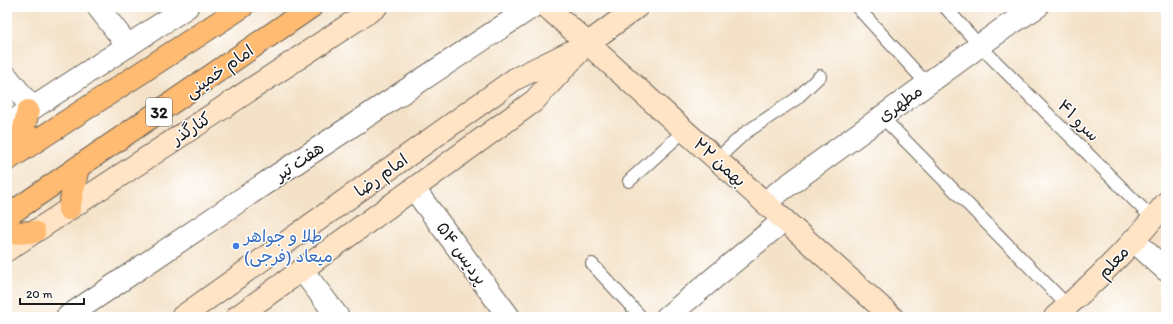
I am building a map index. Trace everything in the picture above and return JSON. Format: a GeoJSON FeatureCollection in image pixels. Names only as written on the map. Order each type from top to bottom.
{"type":"FeatureCollection","features":[{"type":"Feature","properties":{"kind":"highway","name":"32"},"geometry":{"type":"LineString","coordinates":[[13,157],[242,7]]}},
{"type":"Feature","properties":{"kind":"highway","name":"امام خمینی"},"geometry":{"type":"LineString","coordinates":[[7,216],[311,7]]}},
{"type":"Feature","properties":{"kind":"highway"},"geometry":{"type":"LineString","coordinates":[[13,157],[30,110]]}},
{"type":"Feature","properties":{"kind":"highway"},"geometry":{"type":"LineString","coordinates":[[69,209],[78,167]]}},
{"type":"Feature","properties":{"kind":"highway"},"geometry":{"type":"LineString","coordinates":[[7,233],[34,232]]}},
{"type":"Feature","properties":{"kind":"main road","name":"کنارگذر"},"geometry":{"type":"LineString","coordinates":[[7,250],[376,7]]}},
{"type":"Feature","properties":{"kind":"main road","name":"۲۲ بهمن"},"geometry":{"type":"LineString","coordinates":[[547,7],[892,317]]}},
{"type":"Feature","properties":{"kind":"main road","name":"امام رضا"},"geometry":{"type":"LineString","coordinates":[[182,317],[515,79],[587,44],[637,7]]}},
{"type":"Feature","properties":{"kind":"main road","name":"امام رضا"},"geometry":{"type":"LineString","coordinates":[[237,317],[534,101],[587,44]]}},
{"type":"Feature","properties":{"kind":"main road","name":"معلم"},"geometry":{"type":"LineString","coordinates":[[1062,311],[1087,289],[1160,211]]}},
{"type":"Feature","properties":{"kind":"street"},"geometry":{"type":"LineString","coordinates":[[98,7],[128,46]]}},
{"type":"Feature","properties":{"kind":"street"},"geometry":{"type":"LineString","coordinates":[[7,125],[187,7]]}},
{"type":"Feature","properties":{"kind":"street","name":"هفت تیر"},"geometry":{"type":"LineString","coordinates":[[67,317],[276,176],[532,7]]}},
{"type":"Feature","properties":{"kind":"street","name":"مطهری"},"geometry":{"type":"LineString","coordinates":[[765,202],[1004,28],[1037,7]]}},
{"type":"Feature","properties":{"kind":"street"},"geometry":{"type":"LineString","coordinates":[[7,77],[30,110]]}},
{"type":"Feature","properties":{"kind":"street","name":"پردیس ۵۴"},"geometry":{"type":"LineString","coordinates":[[414,189],[509,317]]}},
{"type":"Feature","properties":{"kind":"street"},"geometry":{"type":"LineString","coordinates":[[667,317],[784,220]]}},
{"type":"Feature","properties":{"kind":"street"},"geometry":{"type":"LineString","coordinates":[[1133,240],[1166,270]]}},
{"type":"Feature","properties":{"kind":"street"},"geometry":{"type":"LineString","coordinates":[[302,270],[338,317]]}},
{"type":"Feature","properties":{"kind":"lane"},"geometry":{"type":"LineString","coordinates":[[856,7],[927,84]]}},
{"type":"Feature","properties":{"kind":"lane","name":"سرو ۴۱"},"geometry":{"type":"LineString","coordinates":[[945,7],[980,46],[1160,211]]}},
{"type":"Feature","properties":{"kind":"lane"},"geometry":{"type":"LineString","coordinates":[[717,159],[745,133],[796,99],[820,76]]}},
{"type":"Feature","properties":{"kind":"lane"},"geometry":{"type":"LineString","coordinates":[[882,117],[1062,311]]}},
{"type":"Feature","properties":{"kind":"lane"},"geometry":{"type":"LineString","coordinates":[[629,181],[685,130]]}},
{"type":"Feature","properties":{"kind":"lane"},"geometry":{"type":"LineString","coordinates":[[592,264],[641,317]]}},
{"type":"Feature","properties":{"kind":"place","name":"طلا و جواهر میعاد (فرجی)"},"geometry":{"type":"Point","coordinates":[236,246]}}]}
